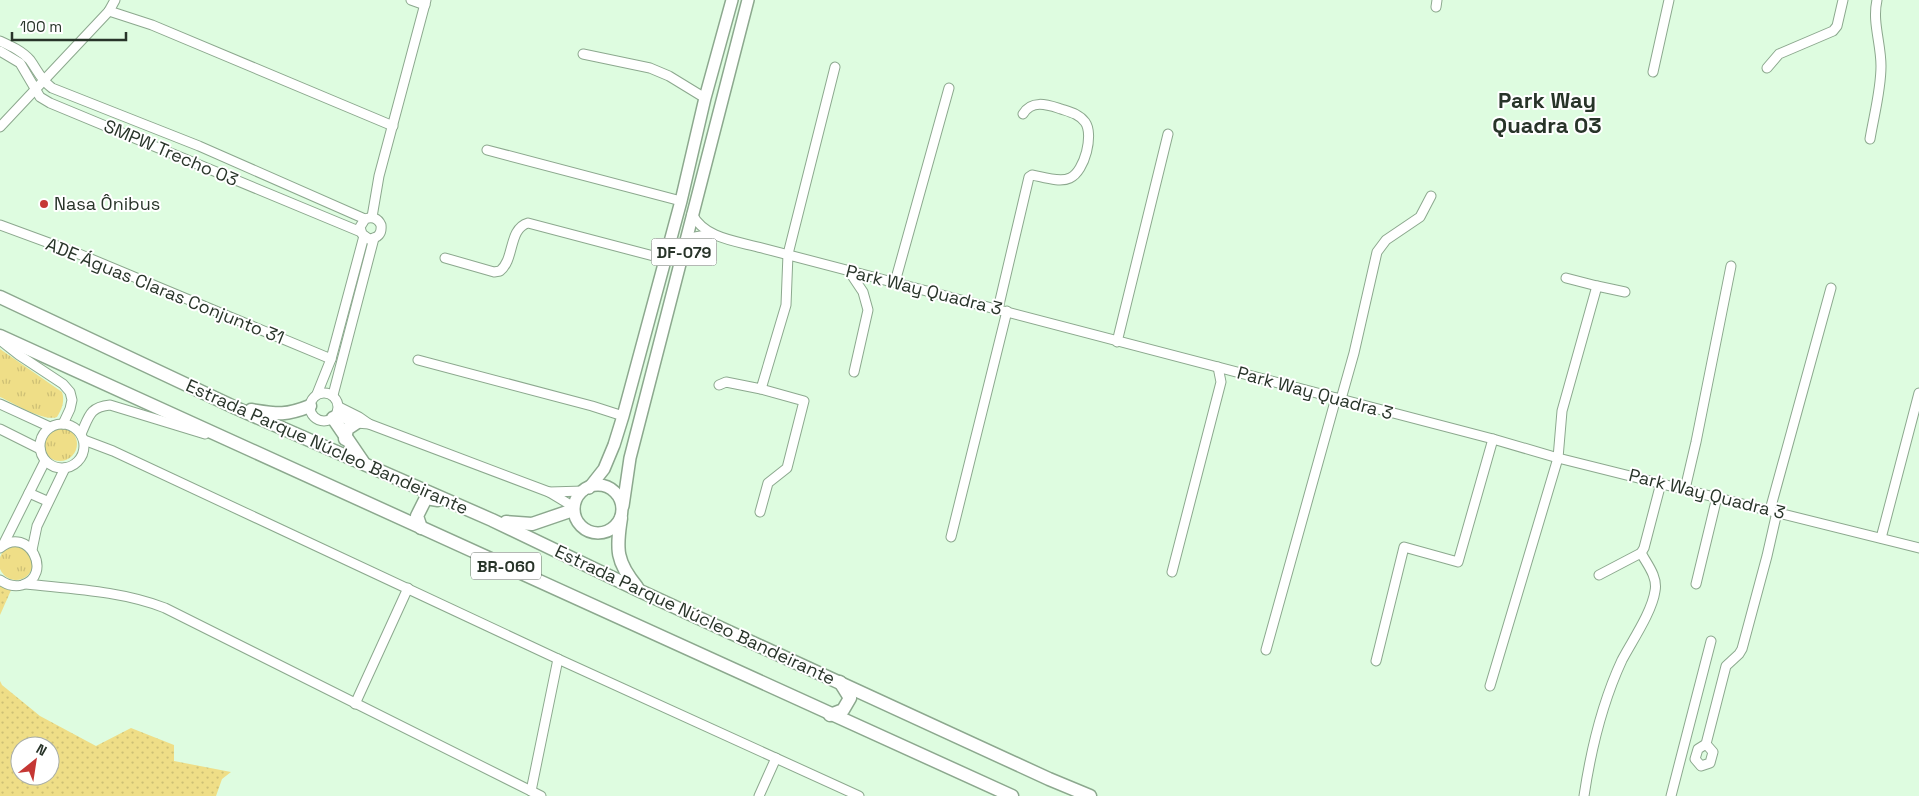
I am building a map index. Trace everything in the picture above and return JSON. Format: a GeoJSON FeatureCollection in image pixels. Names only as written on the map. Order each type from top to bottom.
{"type":"FeatureCollection","features":[{"type":"Feature","properties":{"kind":"highway","name":"Estrada Parque Núcleo Bandeirante"},"geometry":{"type":"LineString","coordinates":[[0,297],[236,408],[492,520],[640,591],[1049,779],[1090,796]]}},
{"type":"Feature","properties":{"kind":"highway","name":"Estrada Parque Núcleo Bandeirante"},"geometry":{"type":"LineString","coordinates":[[0,338],[1012,796]]}},
{"type":"Feature","properties":{"kind":"highway"},"geometry":{"type":"LineString","coordinates":[[236,408],[281,414],[292,413],[310,406]]}},
{"type":"Feature","properties":{"kind":"highway"},"geometry":{"type":"LineString","coordinates":[[336,414],[345,439],[364,464]]}},
{"type":"Feature","properties":{"kind":"highway"},"geometry":{"type":"LineString","coordinates":[[345,439],[347,429],[356,423]]}},
{"type":"Feature","properties":{"kind":"highway"},"geometry":{"type":"LineString","coordinates":[[421,528],[417,516],[426,498],[446,501]]}},
{"type":"Feature","properties":{"kind":"highway"},"geometry":{"type":"LineString","coordinates":[[492,520],[516,524],[532,524],[573,508]]}},
{"type":"Feature","properties":{"kind":"highway"},"geometry":{"type":"LineString","coordinates":[[622,512],[618,538],[619,557],[627,575],[640,591]]}},
{"type":"Feature","properties":{"kind":"highway"},"geometry":{"type":"LineString","coordinates":[[830,715],[843,710],[850,698],[840,682]]}},
{"type":"Feature","properties":{"kind":"main road","name":"DF-079"},"geometry":{"type":"LineString","coordinates":[[573,508],[578,496],[587,489],[604,469],[614,445],[681,201],[705,98],[732,0]]}},
{"type":"Feature","properties":{"kind":"main road","name":"DF-079"},"geometry":{"type":"LineString","coordinates":[[622,512],[630,458],[748,0]]}},
{"type":"Feature","properties":{"kind":"main road"},"geometry":{"type":"LineString","coordinates":[[726,17],[738,14],[743,20]]}},
{"type":"Feature","properties":{"kind":"main road"},"geometry":{"type":"LineString","coordinates":[[573,508],[575,516],[586,530],[597,533],[614,528],[622,512],[621,500],[613,490],[602,486],[587,489]]}},
{"type":"Feature","properties":{"kind":"street"},"geometry":{"type":"LineString","coordinates":[[0,127],[109,11],[115,0]]}},
{"type":"Feature","properties":{"kind":"street"},"geometry":{"type":"LineString","coordinates":[[369,424],[360,417],[336,414],[325,421],[317,419],[311,414],[310,406],[312,399],[317,394],[330,359],[362,234],[360,227],[368,218],[426,3],[411,0]]}},
{"type":"Feature","properties":{"kind":"street"},"geometry":{"type":"LineString","coordinates":[[1653,72],[1669,0]]}},
{"type":"Feature","properties":{"kind":"street"},"geometry":{"type":"LineString","coordinates":[[1767,68],[1779,54],[1833,31],[1837,26],[1843,0]]}},
{"type":"Feature","properties":{"kind":"street"},"geometry":{"type":"LineString","coordinates":[[1870,139],[1879,91],[1881,66],[1876,21],[1877,0]]}},
{"type":"Feature","properties":{"kind":"street"},"geometry":{"type":"LineString","coordinates":[[109,11],[152,25],[393,126]]}},
{"type":"Feature","properties":{"kind":"street"},"geometry":{"type":"LineString","coordinates":[[0,41],[21,51],[30,60],[42,81],[52,88],[199,146],[309,194],[379,221],[381,225],[380,233],[374,238],[333,395]]}},
{"type":"Feature","properties":{"kind":"street","name":"SMPW Trecho 03"},"geometry":{"type":"LineString","coordinates":[[0,50],[20,63],[40,97],[50,103],[119,130],[362,234]]}},
{"type":"Feature","properties":{"kind":"street"},"geometry":{"type":"LineString","coordinates":[[583,54],[661,72],[705,98]]}},
{"type":"Feature","properties":{"kind":"street"},"geometry":{"type":"LineString","coordinates":[[761,389],[786,305],[788,254],[835,67]]}},
{"type":"Feature","properties":{"kind":"street"},"geometry":{"type":"LineString","coordinates":[[894,282],[949,88]]}},
{"type":"Feature","properties":{"kind":"street"},"geometry":{"type":"LineString","coordinates":[[951,537],[1002,310],[1029,177],[1032,175],[1068,179],[1072,177],[1086,154],[1089,140],[1089,129],[1084,120],[1077,114],[1042,104],[1033,104],[1026,108],[1023,114]]}},
{"type":"Feature","properties":{"kind":"street"},"geometry":{"type":"LineString","coordinates":[[119,130],[126,117]]}},
{"type":"Feature","properties":{"kind":"street"},"geometry":{"type":"LineString","coordinates":[[1117,342],[1168,134]]}},
{"type":"Feature","properties":{"kind":"street"},"geometry":{"type":"LineString","coordinates":[[193,162],[199,146]]}},
{"type":"Feature","properties":{"kind":"street"},"geometry":{"type":"LineString","coordinates":[[486,150],[681,201]]}},
{"type":"Feature","properties":{"kind":"street"},"geometry":{"type":"LineString","coordinates":[[302,208],[309,194]]}},
{"type":"Feature","properties":{"kind":"street"},"geometry":{"type":"LineString","coordinates":[[1266,650],[1338,398],[1354,353],[1377,252],[1386,240],[1420,217],[1432,196]]}},
{"type":"Feature","properties":{"kind":"street","name":"Park Way Quadra 3"},"geometry":{"type":"LineString","coordinates":[[692,214],[697,223],[712,234],[1117,342],[1493,439],[1558,458],[1685,488],[1919,548]]}},
{"type":"Feature","properties":{"kind":"street"},"geometry":{"type":"LineString","coordinates":[[445,258],[494,272],[500,271],[508,262],[517,231],[523,224],[528,223],[665,259]]}},
{"type":"Feature","properties":{"kind":"street","name":"ADE Águas Claras Conjunto 31"},"geometry":{"type":"LineString","coordinates":[[0,225],[88,258],[330,359]]}},
{"type":"Feature","properties":{"kind":"street"},"geometry":{"type":"LineString","coordinates":[[362,234],[374,238]]}},
{"type":"Feature","properties":{"kind":"street","name":"Park Way Quadra 3"},"geometry":{"type":"LineString","coordinates":[[687,241],[695,237],[712,234]]}},
{"type":"Feature","properties":{"kind":"street"},"geometry":{"type":"LineString","coordinates":[[1685,488],[1731,266]]}},
{"type":"Feature","properties":{"kind":"street"},"geometry":{"type":"LineString","coordinates":[[849,271],[863,292],[868,310],[854,372]]}},
{"type":"Feature","properties":{"kind":"street"},"geometry":{"type":"LineString","coordinates":[[1566,278],[1625,292]]}},
{"type":"Feature","properties":{"kind":"street"},"geometry":{"type":"LineString","coordinates":[[1490,686],[1558,458],[1562,410],[1597,286]]}},
{"type":"Feature","properties":{"kind":"street"},"geometry":{"type":"LineString","coordinates":[[1706,744],[1726,666],[1742,649],[1767,556],[1773,511],[1831,288]]}},
{"type":"Feature","properties":{"kind":"street"},"geometry":{"type":"LineString","coordinates":[[0,338],[19,355],[63,384],[70,392],[72,400],[63,424]]}},
{"type":"Feature","properties":{"kind":"street"},"geometry":{"type":"LineString","coordinates":[[418,360],[623,416]]}},
{"type":"Feature","properties":{"kind":"street"},"geometry":{"type":"LineString","coordinates":[[1172,572],[1221,382],[1218,367]]}},
{"type":"Feature","properties":{"kind":"street"},"geometry":{"type":"LineString","coordinates":[[1221,382],[1232,371]]}},
{"type":"Feature","properties":{"kind":"street"},"geometry":{"type":"LineString","coordinates":[[719,386],[726,382],[804,401],[787,468],[768,483],[760,512]]}},
{"type":"Feature","properties":{"kind":"street"},"geometry":{"type":"LineString","coordinates":[[317,394],[325,392],[333,395],[338,402],[336,414]]}},
{"type":"Feature","properties":{"kind":"street"},"geometry":{"type":"LineString","coordinates":[[1881,538],[1919,393]]}},
{"type":"Feature","properties":{"kind":"street"},"geometry":{"type":"LineString","coordinates":[[0,404],[50,427],[63,424],[77,429],[83,437],[85,447],[81,459],[71,467],[57,468],[45,461],[40,449],[42,437],[50,427]]}},
{"type":"Feature","properties":{"kind":"street"},"geometry":{"type":"LineString","coordinates":[[83,437],[90,414],[96,407],[110,405],[232,442]]}},
{"type":"Feature","properties":{"kind":"street"},"geometry":{"type":"LineString","coordinates":[[336,414],[356,423],[369,424],[549,492],[573,508]]}},
{"type":"Feature","properties":{"kind":"street"},"geometry":{"type":"LineString","coordinates":[[0,430],[40,449]]}},
{"type":"Feature","properties":{"kind":"street"},"geometry":{"type":"LineString","coordinates":[[83,437],[558,659],[859,796]]}},
{"type":"Feature","properties":{"kind":"street"},"geometry":{"type":"LineString","coordinates":[[1376,661],[1404,547],[1458,562],[1493,439]]}},
{"type":"Feature","properties":{"kind":"street"},"geometry":{"type":"LineString","coordinates":[[1,547],[45,461]]}},
{"type":"Feature","properties":{"kind":"street"},"geometry":{"type":"LineString","coordinates":[[32,550],[37,526],[65,468]]}},
{"type":"Feature","properties":{"kind":"street"},"geometry":{"type":"LineString","coordinates":[[1599,575],[1641,553],[1644,548],[1661,483]]}},
{"type":"Feature","properties":{"kind":"street"},"geometry":{"type":"LineString","coordinates":[[549,492],[587,489]]}},
{"type":"Feature","properties":{"kind":"street"},"geometry":{"type":"LineString","coordinates":[[30,493],[48,501]]}},
{"type":"Feature","properties":{"kind":"street"},"geometry":{"type":"LineString","coordinates":[[1696,584],[1717,497]]}},
{"type":"Feature","properties":{"kind":"street"},"geometry":{"type":"LineString","coordinates":[[1,547],[14,542],[21,543],[32,550],[36,557],[36,572],[26,584]]}},
{"type":"Feature","properties":{"kind":"street"},"geometry":{"type":"LineString","coordinates":[[1584,796],[1593,746],[1604,704],[1655,592],[1656,581],[1641,553]]}},
{"type":"Feature","properties":{"kind":"street"},"geometry":{"type":"LineString","coordinates":[[0,580],[13,586],[26,584],[146,600],[541,796]]}},
{"type":"Feature","properties":{"kind":"street"},"geometry":{"type":"LineString","coordinates":[[355,704],[408,588]]}},
{"type":"Feature","properties":{"kind":"street"},"geometry":{"type":"LineString","coordinates":[[1671,796],[1711,641]]}},
{"type":"Feature","properties":{"kind":"street"},"geometry":{"type":"LineString","coordinates":[[531,791],[558,659]]}},
{"type":"Feature","properties":{"kind":"street"},"geometry":{"type":"LineString","coordinates":[[759,796],[776,758]]}},
{"type":"Feature","properties":{"kind":"green space"},"geometry":{"type":"Polygon","coordinates":[[[0,349],[62,392],[62,405],[57,417],[44,417],[0,397],[0,349]]]}},
{"type":"Feature","properties":{"kind":"green space"},"geometry":{"type":"Polygon","coordinates":[[[60,427],[72,432],[77,444],[72,456],[60,461],[48,456],[43,444],[48,432],[60,427]]]}},
{"type":"Feature","properties":{"kind":"green space"},"geometry":{"type":"Polygon","coordinates":[[[16,546],[23,547],[28,551],[32,556],[32,570],[28,575],[23,579],[16,580],[9,579],[4,575],[0,570],[-1,563],[0,556],[4,551],[9,547],[16,546]]]}},
{"type":"Feature","properties":{"kind":"green space"},"geometry":{"type":"Polygon","coordinates":[[[0,583],[12,588],[0,615],[0,583]]]}},
{"type":"Feature","properties":{"kind":"green space"},"geometry":{"type":"Polygon","coordinates":[[[0,681],[2,685],[40,716],[96,746],[131,728],[174,745],[174,761],[231,772],[222,779],[216,796],[0,796],[0,681]]]}},
{"type":"Feature","properties":{"kind":"place","name":"Nasa Ônibus"},"geometry":{"type":"Point","coordinates":[44,204]}},
{"type":"Feature","properties":{"kind":"district","name":"Park Way Quadra 03"},"geometry":{"type":"Point","coordinates":[1547,112]}}]}
